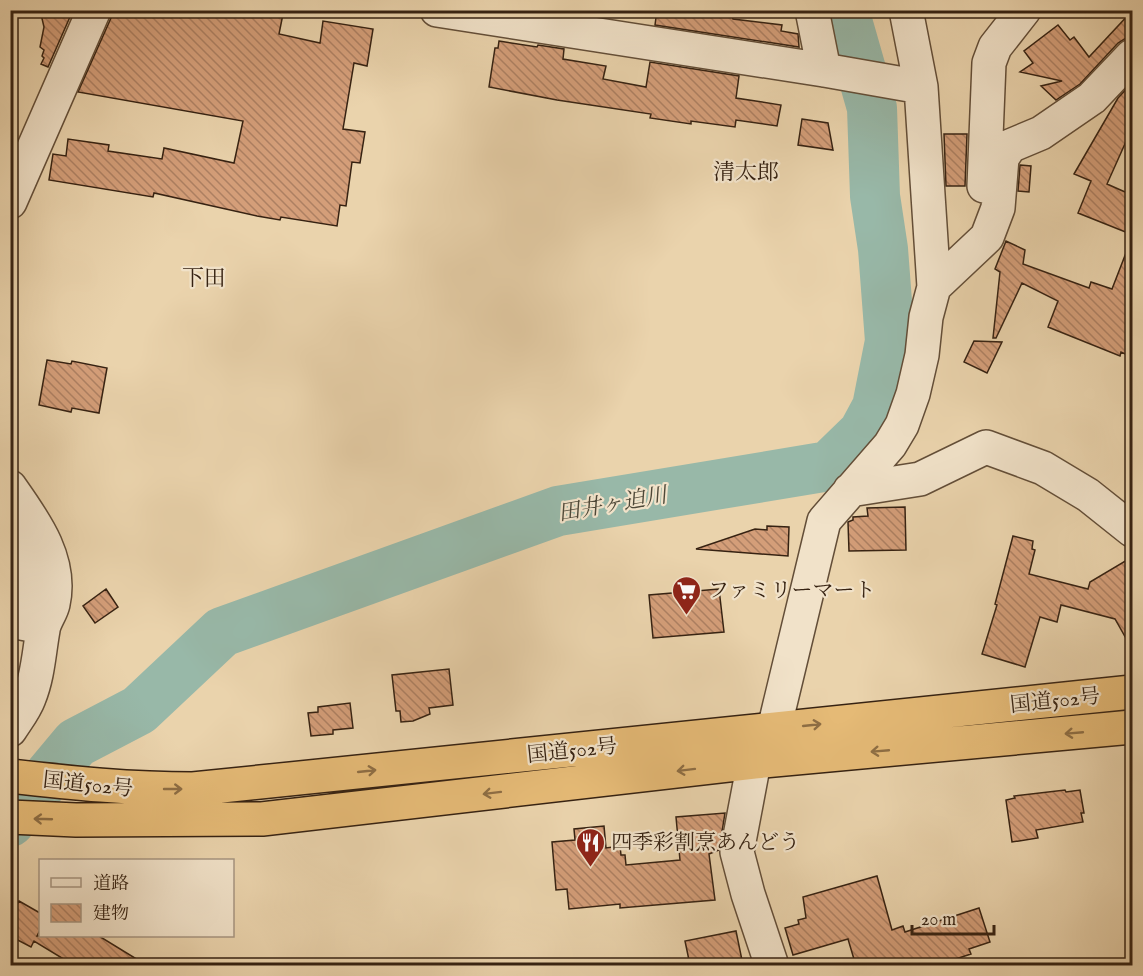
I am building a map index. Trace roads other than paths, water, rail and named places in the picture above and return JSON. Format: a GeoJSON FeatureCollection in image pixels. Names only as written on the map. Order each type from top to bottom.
{"type":"FeatureCollection","features":[{"type":"Feature","properties":{"kind":"highway","name":"国道502号"},"geometry":{"type":"LineString","coordinates":[[10,776],[94,786],[193,789],[1132,692]]}},
{"type":"Feature","properties":{"kind":"highway","name":"国道502号"},"geometry":{"type":"LineString","coordinates":[[10,817],[76,820],[262,819],[754,762],[1132,727]]}},
{"type":"Feature","properties":{"kind":"street"},"geometry":{"type":"LineString","coordinates":[[10,202],[94,10]]}},
{"type":"Feature","properties":{"kind":"street"},"geometry":{"type":"LineString","coordinates":[[436,10],[911,86]]}},
{"type":"Feature","properties":{"kind":"street"},"geometry":{"type":"LineString","coordinates":[[812,10],[832,72]]}},
{"type":"Feature","properties":{"kind":"street"},"geometry":{"type":"LineString","coordinates":[[772,966],[736,852],[754,762],[774,729],[824,521],[890,445],[902,425],[914,394],[922,355],[926,317],[934,287],[911,86],[906,10]]}},
{"type":"Feature","properties":{"kind":"street"},"geometry":{"type":"LineString","coordinates":[[967,257],[979,221],[984,186],[988,63],[995,46],[1024,10]]}},
{"type":"Feature","properties":{"kind":"street"},"geometry":{"type":"LineString","coordinates":[[934,287],[987,237],[998,208],[1002,158],[1010,146],[1041,134],[1092,98],[1132,56]]}},
{"type":"Feature","properties":{"kind":"street"},"geometry":{"type":"LineString","coordinates":[[850,490],[920,479],[986,447],[1043,468],[1088,495],[1132,531]]}},
{"type":"Feature","properties":{"kind":"street"},"geometry":{"type":"LineString","coordinates":[[10,487],[39,528],[50,555],[56,585],[53,606],[43,627],[39,661],[29,698],[10,730]]}},
{"type":"Feature","properties":{"kind":"street"},"geometry":{"type":"LineString","coordinates":[[10,525],[17,535],[28,565],[29,597],[43,627]]}},
{"type":"Feature","properties":{"kind":"street"},"geometry":{"type":"LineString","coordinates":[[10,621],[43,627]]}},
{"type":"Feature","properties":{"kind":"waterway","name":"田井ヶ迫川"},"geometry":{"type":"LineString","coordinates":[[10,822],[76,743],[139,710],[222,632],[558,511],[829,466],[863,433],[877,407],[890,341],[883,249],[875,196],[872,108],[844,10]]}},
{"type":"Feature","properties":{"kind":"place","name":"ファミリーマート"},"geometry":{"type":"Point","coordinates":[687,616]}},
{"type":"Feature","properties":{"kind":"place","name":"四季彩割烹あんどう"},"geometry":{"type":"Point","coordinates":[590,868]}},
{"type":"Feature","properties":{"kind":"district","name":"清太郎"},"geometry":{"type":"Point","coordinates":[746,171]}},
{"type":"Feature","properties":{"kind":"district","name":"下田"},"geometry":{"type":"Point","coordinates":[204,277]}}]}
